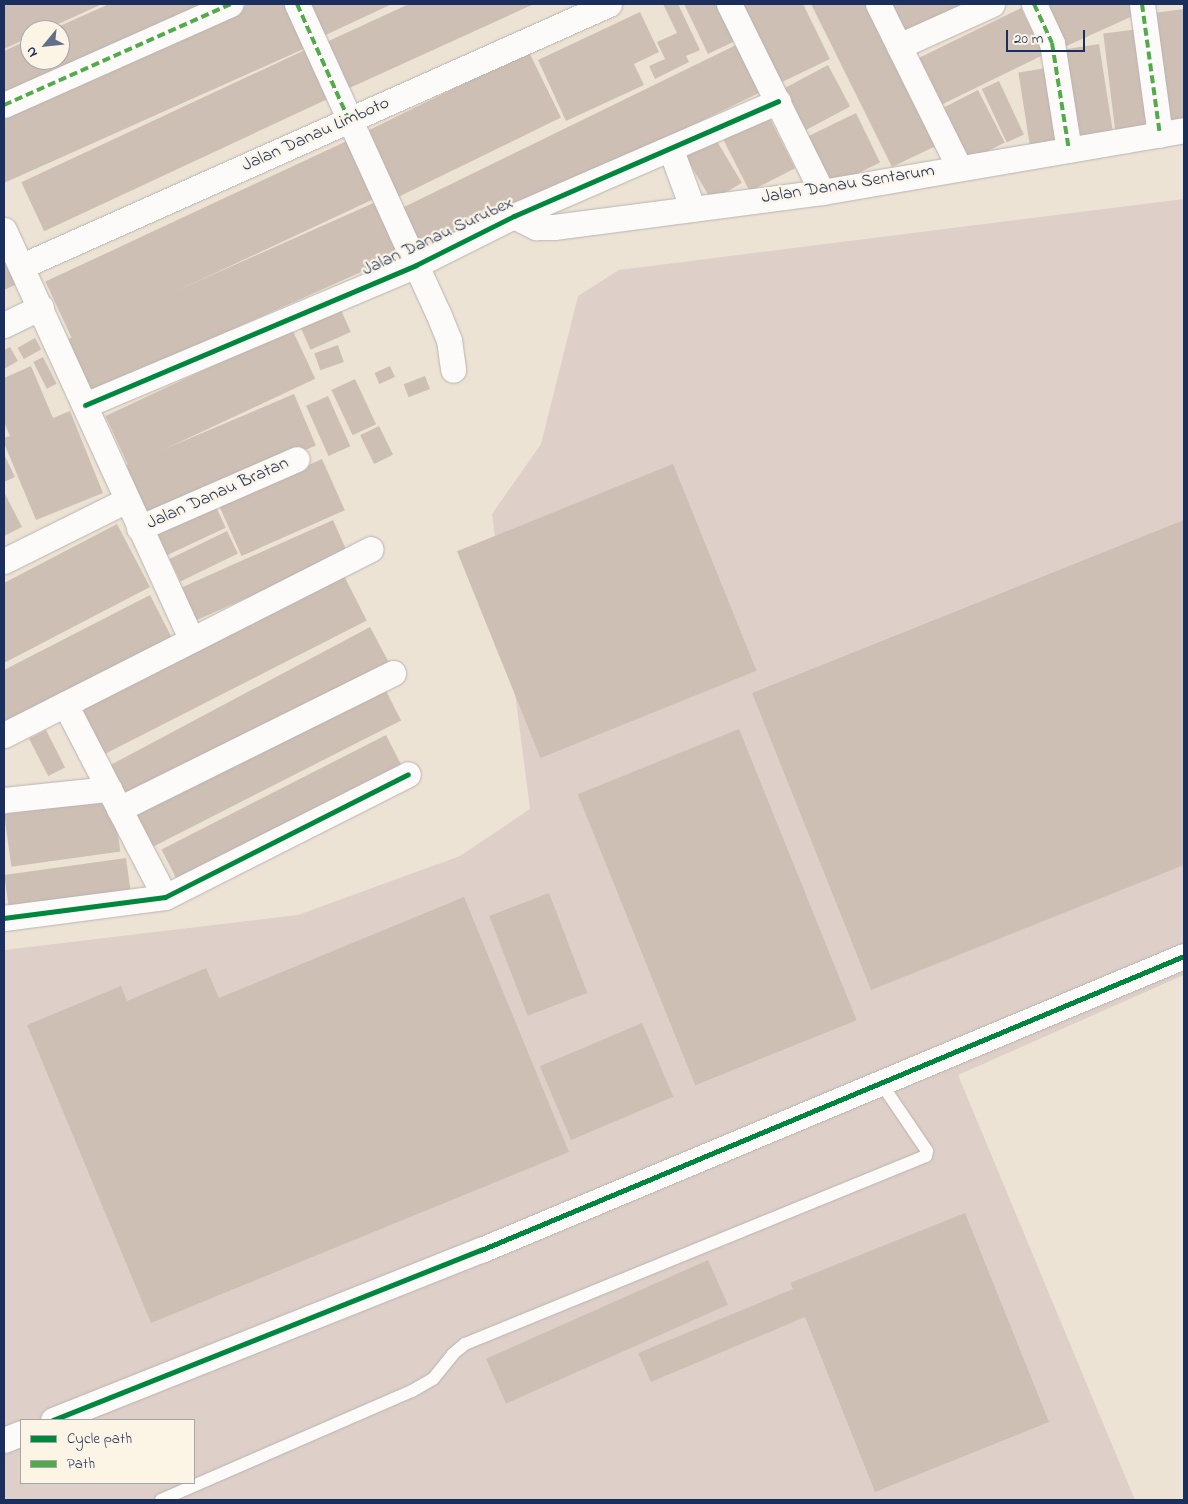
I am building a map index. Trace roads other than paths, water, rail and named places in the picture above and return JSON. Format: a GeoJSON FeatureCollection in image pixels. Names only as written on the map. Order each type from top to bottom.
{"type":"FeatureCollection","features":[{"type":"Feature","properties":{"kind":"street"},"geometry":{"type":"LineString","coordinates":[[4,106],[231,4]]}},
{"type":"Feature","properties":{"kind":"street"},"geometry":{"type":"LineString","coordinates":[[296,4],[449,340],[454,370]]}},
{"type":"Feature","properties":{"kind":"street","name":"Jalan Danau Limboto"},"geometry":{"type":"LineString","coordinates":[[22,266],[609,4]]}},
{"type":"Feature","properties":{"kind":"street"},"geometry":{"type":"LineString","coordinates":[[729,4],[822,192]]}},
{"type":"Feature","properties":{"kind":"street"},"geometry":{"type":"LineString","coordinates":[[878,4],[959,167]]}},
{"type":"Feature","properties":{"kind":"street"},"geometry":{"type":"LineString","coordinates":[[900,46],[992,4]]}},
{"type":"Feature","properties":{"kind":"street"},"geometry":{"type":"LineString","coordinates":[[1034,4],[1052,43],[1069,150]]}},
{"type":"Feature","properties":{"kind":"street"},"geometry":{"type":"LineString","coordinates":[[1142,4],[1160,135]]}},
{"type":"Feature","properties":{"kind":"street","name":"Jalan Danau Surubex"},"geometry":{"type":"LineString","coordinates":[[85,404],[416,265],[514,216],[671,150],[778,101]]}},
{"type":"Feature","properties":{"kind":"street","name":"Jalan Danau Sentarum"},"geometry":{"type":"LineString","coordinates":[[514,216],[536,228],[554,227],[692,207],[822,192],[959,167],[1184,130]]}},
{"type":"Feature","properties":{"kind":"street"},"geometry":{"type":"LineString","coordinates":[[671,150],[692,207]]}},
{"type":"Feature","properties":{"kind":"street"},"geometry":{"type":"LineString","coordinates":[[4,230],[85,404],[125,500],[191,639]]}},
{"type":"Feature","properties":{"kind":"street"},"geometry":{"type":"LineString","coordinates":[[4,325],[41,308]]}},
{"type":"Feature","properties":{"kind":"street","name":"Jalan Danau Bratan"},"geometry":{"type":"LineString","coordinates":[[139,528],[297,459]]}},
{"type":"Feature","properties":{"kind":"street"},"geometry":{"type":"LineString","coordinates":[[4,561],[125,500]]}},
{"type":"Feature","properties":{"kind":"street"},"geometry":{"type":"LineString","coordinates":[[4,735],[370,549]]}},
{"type":"Feature","properties":{"kind":"street"},"geometry":{"type":"LineString","coordinates":[[4,800],[114,799],[393,673]]}},
{"type":"Feature","properties":{"kind":"street"},"geometry":{"type":"LineString","coordinates":[[65,704],[165,897]]}},
{"type":"Feature","properties":{"kind":"street"},"geometry":{"type":"LineString","coordinates":[[4,918],[165,897],[408,774]]}},
{"type":"Feature","properties":{"kind":"street"},"geometry":{"type":"LineString","coordinates":[[56,1419],[481,1250],[1184,956]]}},
{"type":"Feature","properties":{"kind":"street"},"geometry":{"type":"LineString","coordinates":[[4,1440],[20,1433]]}},
{"type":"Feature","properties":{"kind":"lane"},"geometry":{"type":"LineString","coordinates":[[161,1500],[412,1391],[433,1379],[453,1354],[465,1344],[926,1156],[926,1151],[881,1083]]}}]}
